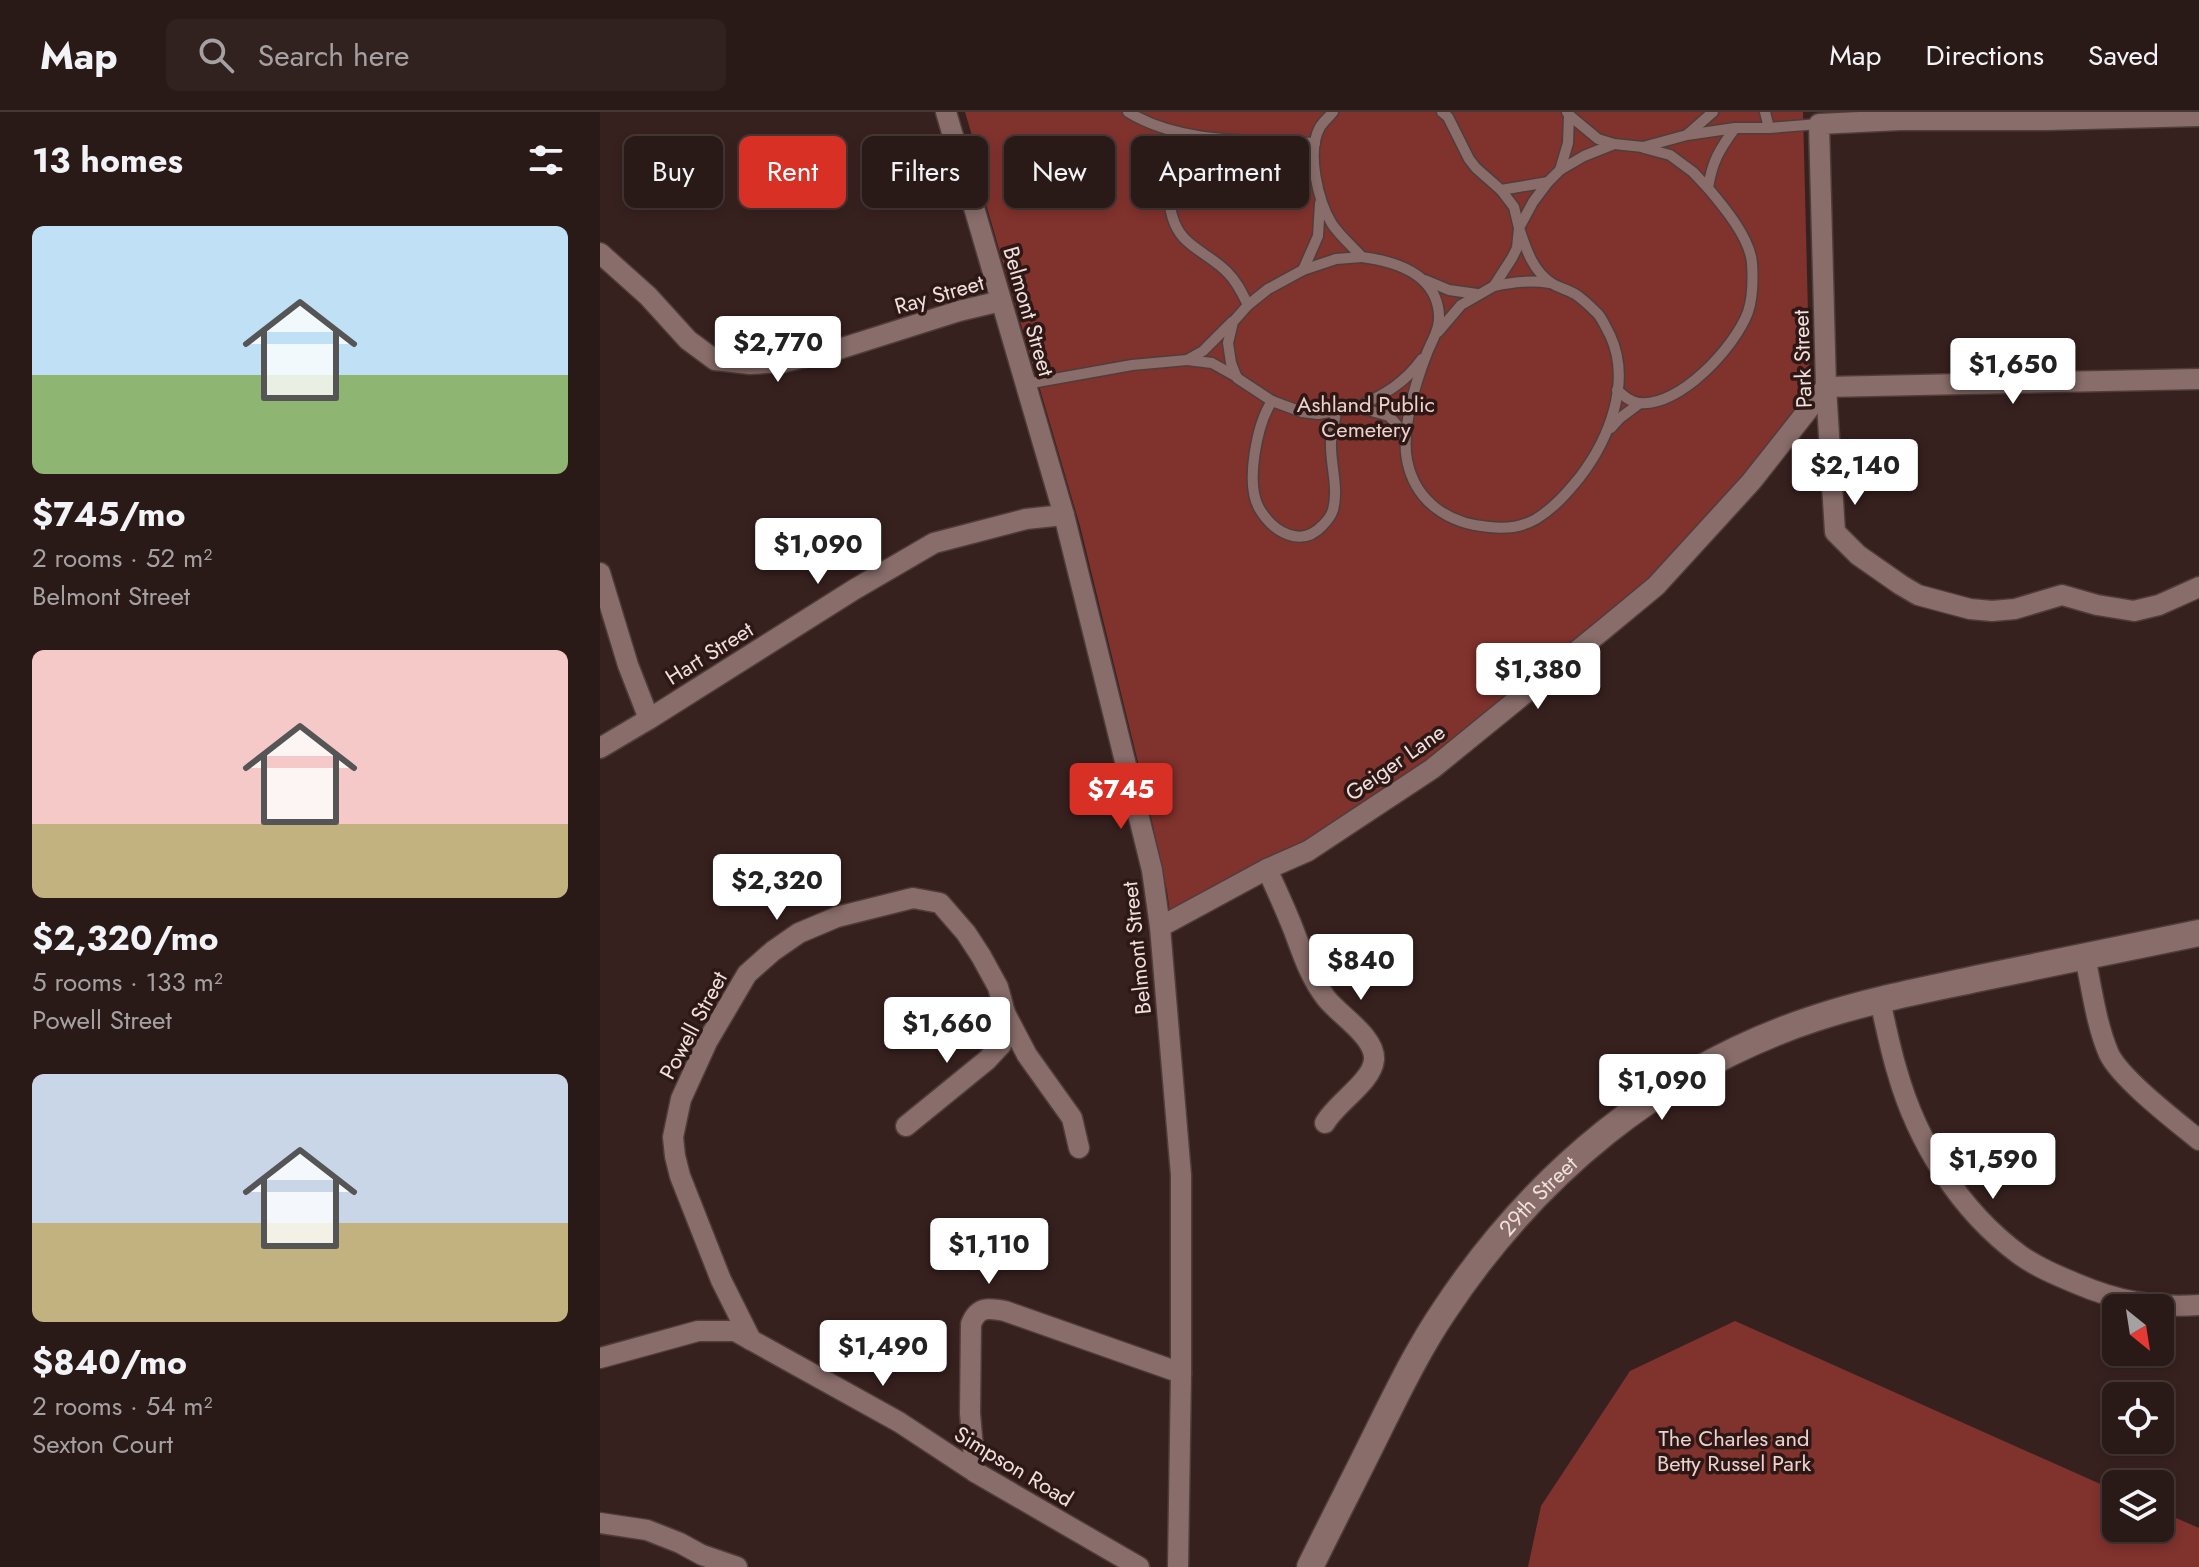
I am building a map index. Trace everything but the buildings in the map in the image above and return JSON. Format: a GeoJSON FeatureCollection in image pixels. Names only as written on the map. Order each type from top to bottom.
{"type":"FeatureCollection","features":[{"type":"Feature","properties":{"kind":"street","name":"Belmont Street"},"geometry":{"type":"LineString","coordinates":[[946,112],[1064,515],[1152,870],[1160,927],[1181,1175],[1178,1567]]}},
{"type":"Feature","properties":{"kind":"street"},"geometry":{"type":"LineString","coordinates":[[1819,124],[1949,116],[2199,116]]}},
{"type":"Feature","properties":{"kind":"street","name":"Park Street"},"geometry":{"type":"LineString","coordinates":[[1819,124],[1826,387],[1835,532],[1858,555],[1918,595],[1970,609],[2015,609],[2062,595],[2134,611],[2159,605],[2199,587]]}},
{"type":"Feature","properties":{"kind":"street","name":"Ray Street"},"geometry":{"type":"LineString","coordinates":[[600,253],[648,296],[688,340],[715,360],[750,364],[784,362],[1001,301]]}},
{"type":"Feature","properties":{"kind":"street"},"geometry":{"type":"LineString","coordinates":[[1826,387],[2199,379]]}},
{"type":"Feature","properties":{"kind":"street","name":"Geiger Lane"},"geometry":{"type":"LineString","coordinates":[[1160,927],[1267,869],[1308,851],[1432,769],[1656,586],[1751,482],[1826,387]]}},
{"type":"Feature","properties":{"kind":"street","name":"Hart Street"},"geometry":{"type":"LineString","coordinates":[[600,748],[934,543],[1026,519],[1064,515]]}},
{"type":"Feature","properties":{"kind":"street"},"geometry":{"type":"LineString","coordinates":[[600,573],[628,665],[649,719]]}},
{"type":"Feature","properties":{"kind":"street"},"geometry":{"type":"LineString","coordinates":[[1267,869],[1310,974],[1327,1000],[1372,1048],[1372,1068],[1366,1078],[1325,1123]]}},
{"type":"Feature","properties":{"kind":"street","name":"Powell Street"},"geometry":{"type":"LineString","coordinates":[[751,1340],[721,1280],[680,1176],[673,1137],[681,1099],[707,1042],[747,974],[799,933],[837,917],[913,898],[940,903],[966,933],[998,987],[1005,1013],[1027,1055],[1072,1118],[1079,1148]]}},
{"type":"Feature","properties":{"kind":"street","name":"29th Street"},"geometry":{"type":"LineString","coordinates":[[1310,1567],[1418,1352],[1451,1300],[1496,1239],[1555,1175],[1618,1122],[1716,1060],[1794,1026],[1880,1000],[2199,933]]}},
{"type":"Feature","properties":{"kind":"street"},"geometry":{"type":"LineString","coordinates":[[2085,957],[2102,1033],[2111,1057],[2133,1083],[2199,1140]]}},
{"type":"Feature","properties":{"kind":"street"},"geometry":{"type":"LineString","coordinates":[[1880,1000],[1897,1072],[1920,1131],[1948,1179],[1969,1208],[1995,1235],[2023,1257],[2055,1274],[2123,1301],[2199,1305]]}},
{"type":"Feature","properties":{"kind":"street"},"geometry":{"type":"LineString","coordinates":[[906,1126],[1001,1045],[1005,1013]]}},
{"type":"Feature","properties":{"kind":"street"},"geometry":{"type":"LineString","coordinates":[[975,1472],[970,1413],[971,1324],[979,1310],[1005,1311],[1181,1373]]}},
{"type":"Feature","properties":{"kind":"street","name":"Simpson Road"},"geometry":{"type":"LineString","coordinates":[[600,1358],[698,1331],[735,1331],[899,1422],[975,1472],[1139,1567]]}},
{"type":"Feature","properties":{"kind":"street"},"geometry":{"type":"LineString","coordinates":[[600,1523],[647,1530],[737,1567]]}},
{"type":"Feature","properties":{"kind":"lane"},"geometry":{"type":"LineString","coordinates":[[1128,112],[1174,132],[1216,138],[1315,143]]}},
{"type":"Feature","properties":{"kind":"lane"},"geometry":{"type":"LineString","coordinates":[[1303,270],[1318,236],[1321,213],[1314,165],[1315,143],[1320,127],[1333,112]]}},
{"type":"Feature","properties":{"kind":"lane"},"geometry":{"type":"LineString","coordinates":[[1442,112],[1448,117],[1469,159],[1514,207],[1531,261],[1550,283]]}},
{"type":"Feature","properties":{"kind":"lane"},"geometry":{"type":"LineString","coordinates":[[1687,135],[1713,112]]}},
{"type":"Feature","properties":{"kind":"lane"},"geometry":{"type":"LineString","coordinates":[[1765,112],[1769,128]]}},
{"type":"Feature","properties":{"kind":"lane"},"geometry":{"type":"LineString","coordinates":[[1568,113],[1598,139],[1670,155],[1693,172],[1724,207],[1749,248],[1752,272],[1749,309],[1728,347],[1709,369],[1687,386],[1655,402],[1631,401],[1617,390]]}},
{"type":"Feature","properties":{"kind":"lane"},"geometry":{"type":"LineString","coordinates":[[1560,170],[1568,143],[1568,113]]}},
{"type":"Feature","properties":{"kind":"lane"},"geometry":{"type":"LineString","coordinates":[[1643,147],[1687,135],[1735,128],[1819,124]]}},
{"type":"Feature","properties":{"kind":"lane"},"geometry":{"type":"LineString","coordinates":[[1708,188],[1717,152],[1735,128]]}},
{"type":"Feature","properties":{"kind":"lane"},"geometry":{"type":"LineString","coordinates":[[1174,132],[1168,191],[1178,230],[1185,240],[1226,271],[1248,305]]}},
{"type":"Feature","properties":{"kind":"lane"},"geometry":{"type":"LineString","coordinates":[[1494,286],[1517,248],[1519,228],[1548,182],[1560,170],[1584,156],[1614,144]]}},
{"type":"Feature","properties":{"kind":"lane"},"geometry":{"type":"LineString","coordinates":[[1501,190],[1548,182]]}},
{"type":"Feature","properties":{"kind":"lane"},"geometry":{"type":"LineString","coordinates":[[1320,195],[1333,225],[1362,257]]}},
{"type":"Feature","properties":{"kind":"lane"},"geometry":{"type":"LineString","coordinates":[[1187,360],[1203,351],[1268,289],[1303,270],[1336,259],[1378,259],[1403,267],[1449,290],[1477,294]]}},
{"type":"Feature","properties":{"kind":"lane"},"geometry":{"type":"LineString","coordinates":[[1422,279],[1430,288],[1438,307],[1438,332]]}},
{"type":"Feature","properties":{"kind":"lane"},"geometry":{"type":"LineString","coordinates":[[1026,384],[1132,365],[1187,360],[1212,363],[1272,401],[1302,412],[1318,414],[1357,407],[1400,384],[1461,305],[1477,294],[1517,281],[1550,283],[1577,296],[1601,317],[1615,345],[1619,376],[1615,409],[1607,432],[1586,469],[1564,498],[1536,519],[1503,528],[1469,526],[1439,511],[1417,487],[1407,459],[1406,439],[1415,392],[1428,351]]}},
{"type":"Feature","properties":{"kind":"lane"},"geometry":{"type":"LineString","coordinates":[[1233,322],[1228,343],[1237,378]]}},
{"type":"Feature","properties":{"kind":"lane"},"geometry":{"type":"LineString","coordinates":[[1272,401],[1257,440],[1253,466],[1254,494],[1258,507],[1274,528],[1295,537],[1316,533],[1330,518],[1334,508],[1331,443],[1336,411]]}},
{"type":"Feature","properties":{"kind":"lane"},"geometry":{"type":"LineString","coordinates":[[1607,432],[1640,403]]}},
{"type":"Feature","properties":{"kind":"lane"},"geometry":{"type":"LineString","coordinates":[[1357,407],[1389,416],[1406,439]]}},
{"type":"Feature","properties":{"kind":"green space","name":"Ashland Public Cemetery"},"geometry":{"type":"Polygon","coordinates":[[[965,112],[1803,112],[1810,395],[1784,431],[1705,516],[1653,579],[1439,751],[1341,822],[1272,864],[1170,913],[1148,803],[1080,526],[987,208],[988,136],[972,136],[965,112]]]}},
{"type":"Feature","properties":{"kind":"green space","name":"The Charles and Betty Russel Park"},"geometry":{"type":"Polygon","coordinates":[[[1735,1321],[2102,1485],[2102,1542],[2174,1542],[2174,1517],[2199,1528],[2199,1567],[1528,1567],[1541,1506],[1630,1371],[1735,1321]]]}}]}
